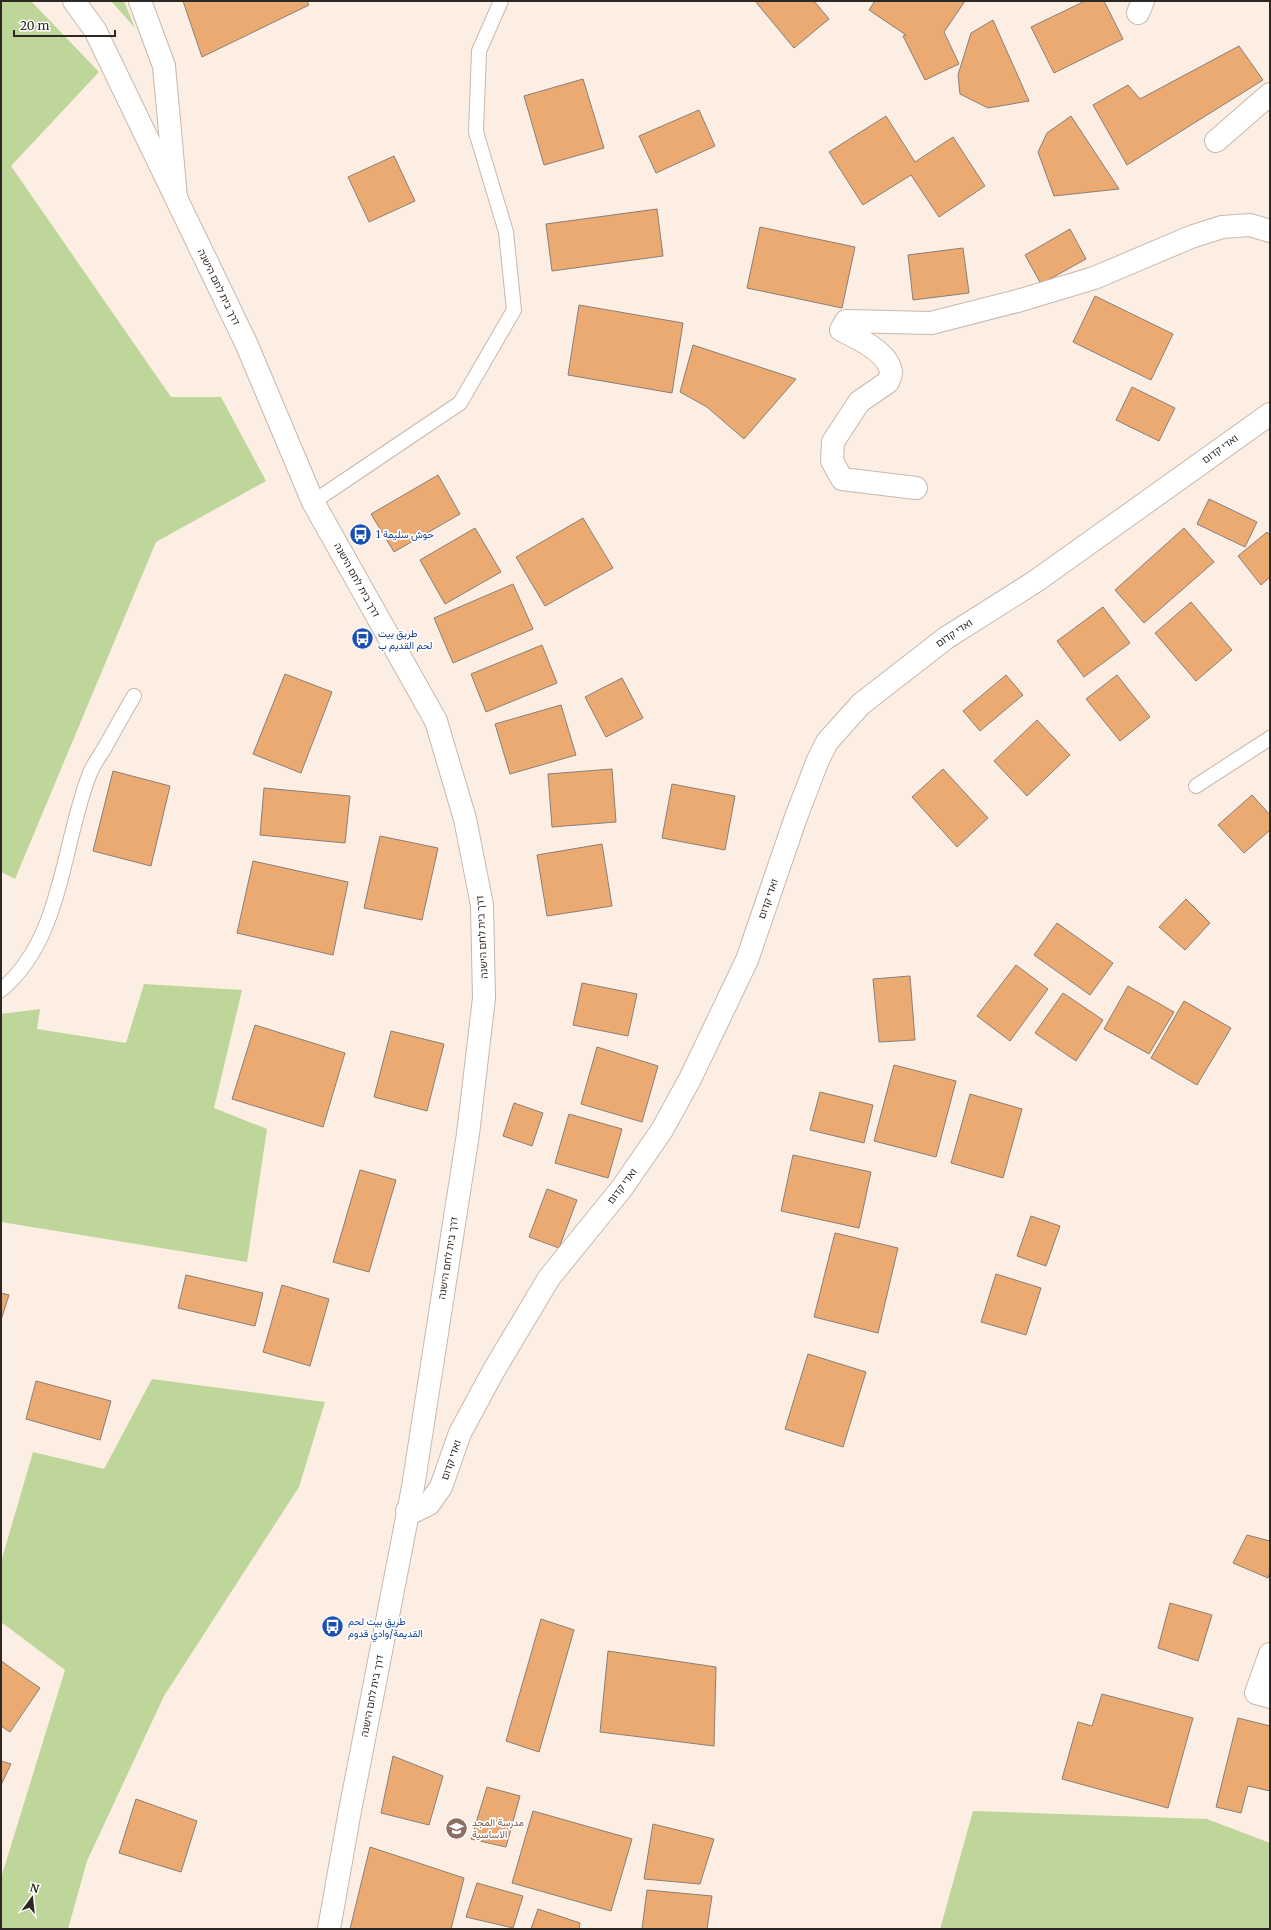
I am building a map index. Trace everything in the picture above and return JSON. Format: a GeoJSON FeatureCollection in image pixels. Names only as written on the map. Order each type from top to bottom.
{"type":"FeatureCollection","features":[{"type":"Feature","properties":{"kind":"street","name":"דרך בית לחם הישנה"},"geometry":{"type":"LineString","coordinates":[[74,1],[96,30],[246,343],[313,502],[436,721],[465,819],[482,905],[484,998],[468,1134],[408,1511],[349,1816],[330,1929]]}},
{"type":"Feature","properties":{"kind":"street"},"geometry":{"type":"LineString","coordinates":[[140,1],[164,66],[176,199]]}},
{"type":"Feature","properties":{"kind":"street"},"geometry":{"type":"LineString","coordinates":[[1216,141],[1270,94]]}},
{"type":"Feature","properties":{"kind":"street"},"geometry":{"type":"LineString","coordinates":[[916,488],[842,479],[832,461],[833,442],[859,402],[888,382],[891,372],[886,360],[867,343],[841,330],[846,321],[932,323],[1021,300],[1094,278],[1191,237],[1222,227],[1250,225],[1270,231]]}},
{"type":"Feature","properties":{"kind":"street","name":"ואדי קדום"},"geometry":{"type":"LineString","coordinates":[[408,1511],[415,1511],[429,1504],[441,1487],[460,1433],[494,1370],[549,1278],[622,1188],[662,1130],[683,1091],[747,960],[796,817],[818,760],[827,742],[861,704],[946,638],[1036,581],[1270,414]]}},
{"type":"Feature","properties":{"kind":"street"},"geometry":{"type":"LineString","coordinates":[[1270,1654],[1256,1693],[1270,1697]]}},
{"type":"Feature","properties":{"kind":"lane"},"geometry":{"type":"LineString","coordinates":[[313,502],[460,404],[514,310],[506,232],[476,132],[479,51],[501,1]]}},
{"type":"Feature","properties":{"kind":"lane"},"geometry":{"type":"LineString","coordinates":[[1,990],[8,984],[38,945],[56,894],[90,772],[134,696]]}},
{"type":"Feature","properties":{"kind":"lane"},"geometry":{"type":"LineString","coordinates":[[1196,786],[1270,738]]}},
{"type":"Feature","properties":{"kind":"green space"},"geometry":{"type":"Polygon","coordinates":[[[1,1],[31,1],[99,72],[11,166],[171,397],[221,397],[266,481],[156,542],[15,879],[1,872],[1,1]]]}},
{"type":"Feature","properties":{"kind":"green space"},"geometry":{"type":"Polygon","coordinates":[[[111,1],[124,1],[135,28],[111,1]]]}},
{"type":"Feature","properties":{"kind":"green space"},"geometry":{"type":"Polygon","coordinates":[[[144,984],[242,990],[214,1108],[267,1129],[247,1262],[1,1222],[1,1014],[40,1009],[37,1029],[126,1043],[144,984]]]}},
{"type":"Feature","properties":{"kind":"green space"},"geometry":{"type":"Polygon","coordinates":[[[152,1379],[325,1402],[299,1487],[164,1696],[87,1861],[68,1929],[1,1929],[1,1878],[65,1670],[1,1622],[1,1562],[33,1452],[104,1469],[152,1379]]]}},
{"type":"Feature","properties":{"kind":"green space"},"geometry":{"type":"Polygon","coordinates":[[[973,1811],[1207,1819],[1270,1843],[1270,1929],[940,1929],[973,1811]]]}},
{"type":"Feature","properties":{"kind":"building"},"geometry":{"type":"Polygon","coordinates":[[[183,1],[307,1],[309,5],[202,57],[183,1]]]}},
{"type":"Feature","properties":{"kind":"building"},"geometry":{"type":"Polygon","coordinates":[[[755,1],[814,1],[829,19],[794,48],[755,1]]]}},
{"type":"Feature","properties":{"kind":"building"},"geometry":{"type":"Polygon","coordinates":[[[875,1],[965,1],[944,32],[959,64],[925,80],[903,36],[906,35],[869,10],[875,1]]]}},
{"type":"Feature","properties":{"kind":"building"},"geometry":{"type":"Polygon","coordinates":[[[1085,1],[1104,1],[1123,39],[1054,73],[1031,27],[1085,1]]]}},
{"type":"Feature","properties":{"kind":"building"},"geometry":{"type":"Polygon","coordinates":[[[993,20],[1029,101],[988,108],[960,94],[958,75],[971,33],[993,20]]]}},
{"type":"Feature","properties":{"kind":"building"},"geometry":{"type":"Polygon","coordinates":[[[1239,46],[1263,80],[1127,165],[1093,105],[1128,85],[1140,99],[1239,46]]]}},
{"type":"Feature","properties":{"kind":"building"},"geometry":{"type":"Polygon","coordinates":[[[583,79],[604,148],[544,165],[524,96],[583,79]]]}},
{"type":"Feature","properties":{"kind":"building"},"geometry":{"type":"Polygon","coordinates":[[[699,110],[715,146],[656,173],[639,136],[699,110]]]}},
{"type":"Feature","properties":{"kind":"building"},"geometry":{"type":"Polygon","coordinates":[[[886,116],[915,162],[953,137],[985,186],[939,217],[911,175],[863,205],[829,152],[886,116]]]}},
{"type":"Feature","properties":{"kind":"building"},"geometry":{"type":"Polygon","coordinates":[[[1071,116],[1119,189],[1054,196],[1038,152],[1047,133],[1071,116]]]}},
{"type":"Feature","properties":{"kind":"building"},"geometry":{"type":"Polygon","coordinates":[[[394,156],[415,201],[369,222],[348,177],[394,156]]]}},
{"type":"Feature","properties":{"kind":"building"},"geometry":{"type":"Polygon","coordinates":[[[657,209],[663,256],[552,271],[546,224],[657,209]]]}},
{"type":"Feature","properties":{"kind":"building"},"geometry":{"type":"Polygon","coordinates":[[[760,227],[855,247],[842,308],[747,288],[760,227]]]}},
{"type":"Feature","properties":{"kind":"building"},"geometry":{"type":"Polygon","coordinates":[[[1070,229],[1086,259],[1041,284],[1025,255],[1070,229]]]}},
{"type":"Feature","properties":{"kind":"building"},"geometry":{"type":"Polygon","coordinates":[[[963,248],[969,293],[913,300],[908,255],[963,248]]]}},
{"type":"Feature","properties":{"kind":"building"},"geometry":{"type":"Polygon","coordinates":[[[1095,296],[1173,334],[1151,380],[1073,342],[1095,296]]]}},
{"type":"Feature","properties":{"kind":"building"},"geometry":{"type":"Polygon","coordinates":[[[579,305],[683,323],[672,393],[568,375],[579,305]]]}},
{"type":"Feature","properties":{"kind":"building"},"geometry":{"type":"Polygon","coordinates":[[[693,345],[796,379],[744,439],[707,407],[680,392],[693,345]]]}},
{"type":"Feature","properties":{"kind":"building"},"geometry":{"type":"Polygon","coordinates":[[[1132,387],[1175,408],[1159,441],[1116,420],[1132,387]]]}},
{"type":"Feature","properties":{"kind":"building"},"geometry":{"type":"Polygon","coordinates":[[[438,475],[460,514],[394,552],[371,514],[438,475]]]}},
{"type":"Feature","properties":{"kind":"building"},"geometry":{"type":"Polygon","coordinates":[[[1209,499],[1257,522],[1245,547],[1197,524],[1209,499]]]}},
{"type":"Feature","properties":{"kind":"building"},"geometry":{"type":"Polygon","coordinates":[[[583,518],[613,568],[545,606],[516,557],[583,518]]]}},
{"type":"Feature","properties":{"kind":"building"},"geometry":{"type":"Polygon","coordinates":[[[475,528],[501,572],[445,604],[420,560],[475,528]]]}},
{"type":"Feature","properties":{"kind":"building"},"geometry":{"type":"Polygon","coordinates":[[[1184,528],[1214,562],[1144,623],[1115,590],[1184,528]]]}},
{"type":"Feature","properties":{"kind":"building"},"geometry":{"type":"Polygon","coordinates":[[[1267,532],[1270,535],[1270,577],[1261,585],[1238,556],[1267,532]]]}},
{"type":"Feature","properties":{"kind":"building"},"geometry":{"type":"Polygon","coordinates":[[[513,584],[533,629],[453,663],[434,618],[513,584]]]}},
{"type":"Feature","properties":{"kind":"building"},"geometry":{"type":"Polygon","coordinates":[[[1191,602],[1232,650],[1196,681],[1155,633],[1191,602]]]}},
{"type":"Feature","properties":{"kind":"building"},"geometry":{"type":"Polygon","coordinates":[[[1103,607],[1130,643],[1084,677],[1057,641],[1103,607]]]}},
{"type":"Feature","properties":{"kind":"building"},"geometry":{"type":"Polygon","coordinates":[[[542,645],[557,683],[486,712],[471,674],[542,645]]]}},
{"type":"Feature","properties":{"kind":"building"},"geometry":{"type":"Polygon","coordinates":[[[285,674],[332,692],[301,773],[253,754],[285,674]]]}},
{"type":"Feature","properties":{"kind":"building"},"geometry":{"type":"Polygon","coordinates":[[[1006,675],[1023,695],[980,731],[963,711],[1006,675]]]}},
{"type":"Feature","properties":{"kind":"building"},"geometry":{"type":"Polygon","coordinates":[[[1117,675],[1150,717],[1120,741],[1086,699],[1117,675]]]}},
{"type":"Feature","properties":{"kind":"building"},"geometry":{"type":"Polygon","coordinates":[[[622,678],[643,718],[606,737],[585,697],[622,678]]]}},
{"type":"Feature","properties":{"kind":"building"},"geometry":{"type":"Polygon","coordinates":[[[561,705],[576,755],[510,774],[495,724],[561,705]]]}},
{"type":"Feature","properties":{"kind":"building"},"geometry":{"type":"Polygon","coordinates":[[[1037,720],[1070,755],[1027,796],[994,761],[1037,720]]]}},
{"type":"Feature","properties":{"kind":"building"},"geometry":{"type":"Polygon","coordinates":[[[612,769],[616,822],[552,827],[548,774],[612,769]]]}},
{"type":"Feature","properties":{"kind":"building"},"geometry":{"type":"Polygon","coordinates":[[[943,769],[988,818],[957,847],[912,797],[943,769]]]}},
{"type":"Feature","properties":{"kind":"building"},"geometry":{"type":"Polygon","coordinates":[[[113,771],[170,786],[151,866],[93,851],[113,771]]]}},
{"type":"Feature","properties":{"kind":"building"},"geometry":{"type":"Polygon","coordinates":[[[672,784],[735,796],[725,850],[662,838],[672,784]]]}},
{"type":"Feature","properties":{"kind":"building"},"geometry":{"type":"Polygon","coordinates":[[[264,788],[350,796],[345,843],[260,835],[264,788]]]}},
{"type":"Feature","properties":{"kind":"building"},"geometry":{"type":"Polygon","coordinates":[[[1252,795],[1270,815],[1270,830],[1244,853],[1218,825],[1252,795]]]}},
{"type":"Feature","properties":{"kind":"building"},"geometry":{"type":"Polygon","coordinates":[[[380,836],[438,848],[422,920],[364,908],[380,836]]]}},
{"type":"Feature","properties":{"kind":"building"},"geometry":{"type":"Polygon","coordinates":[[[602,844],[612,906],[547,916],[537,855],[602,844]]]}},
{"type":"Feature","properties":{"kind":"building"},"geometry":{"type":"Polygon","coordinates":[[[253,861],[348,882],[333,955],[237,933],[253,861]]]}},
{"type":"Feature","properties":{"kind":"building"},"geometry":{"type":"Polygon","coordinates":[[[1186,899],[1210,923],[1185,950],[1159,927],[1186,899]]]}},
{"type":"Feature","properties":{"kind":"building"},"geometry":{"type":"Polygon","coordinates":[[[1057,923],[1113,963],[1090,995],[1034,955],[1057,923]]]}},
{"type":"Feature","properties":{"kind":"building"},"geometry":{"type":"Polygon","coordinates":[[[1016,965],[1048,989],[1010,1041],[977,1016],[1016,965]]]}},
{"type":"Feature","properties":{"kind":"building"},"geometry":{"type":"Polygon","coordinates":[[[910,976],[915,1040],[879,1042],[873,979],[910,976]]]}},
{"type":"Feature","properties":{"kind":"building"},"geometry":{"type":"Polygon","coordinates":[[[582,983],[637,994],[628,1036],[573,1025],[582,983]]]}},
{"type":"Feature","properties":{"kind":"building"},"geometry":{"type":"Polygon","coordinates":[[[1128,986],[1174,1012],[1149,1054],[1104,1029],[1128,986]]]}},
{"type":"Feature","properties":{"kind":"building"},"geometry":{"type":"Polygon","coordinates":[[[1063,993],[1103,1020],[1076,1061],[1035,1033],[1063,993]]]}},
{"type":"Feature","properties":{"kind":"building"},"geometry":{"type":"Polygon","coordinates":[[[1184,1001],[1231,1028],[1197,1085],[1151,1058],[1184,1001]]]}},
{"type":"Feature","properties":{"kind":"building"},"geometry":{"type":"Polygon","coordinates":[[[255,1025],[345,1053],[323,1127],[232,1099],[255,1025]]]}},
{"type":"Feature","properties":{"kind":"building"},"geometry":{"type":"Polygon","coordinates":[[[391,1031],[444,1044],[427,1111],[374,1097],[391,1031]]]}},
{"type":"Feature","properties":{"kind":"building"},"geometry":{"type":"Polygon","coordinates":[[[597,1047],[658,1066],[642,1122],[581,1104],[597,1047]]]}},
{"type":"Feature","properties":{"kind":"building"},"geometry":{"type":"Polygon","coordinates":[[[894,1065],[956,1081],[936,1157],[874,1141],[894,1065]]]}},
{"type":"Feature","properties":{"kind":"building"},"geometry":{"type":"Polygon","coordinates":[[[820,1092],[873,1105],[864,1143],[810,1130],[820,1092]]]}},
{"type":"Feature","properties":{"kind":"building"},"geometry":{"type":"Polygon","coordinates":[[[970,1094],[1022,1109],[1003,1178],[951,1163],[970,1094]]]}},
{"type":"Feature","properties":{"kind":"building"},"geometry":{"type":"Polygon","coordinates":[[[514,1103],[543,1113],[532,1146],[503,1136],[514,1103]]]}},
{"type":"Feature","properties":{"kind":"building"},"geometry":{"type":"Polygon","coordinates":[[[569,1114],[622,1129],[608,1178],[555,1163],[569,1114]]]}},
{"type":"Feature","properties":{"kind":"building"},"geometry":{"type":"Polygon","coordinates":[[[793,1155],[871,1172],[859,1228],[781,1211],[793,1155]]]}},
{"type":"Feature","properties":{"kind":"building"},"geometry":{"type":"Polygon","coordinates":[[[360,1170],[396,1180],[369,1272],[333,1262],[360,1170]]]}},
{"type":"Feature","properties":{"kind":"building"},"geometry":{"type":"Polygon","coordinates":[[[547,1189],[577,1200],[559,1248],[529,1237],[547,1189]]]}},
{"type":"Feature","properties":{"kind":"building"},"geometry":{"type":"Polygon","coordinates":[[[1031,1216],[1060,1226],[1046,1266],[1017,1256],[1031,1216]]]}},
{"type":"Feature","properties":{"kind":"building"},"geometry":{"type":"Polygon","coordinates":[[[835,1233],[898,1248],[878,1333],[814,1317],[835,1233]]]}},
{"type":"Feature","properties":{"kind":"building"},"geometry":{"type":"Polygon","coordinates":[[[996,1274],[1041,1288],[1026,1335],[981,1322],[996,1274]]]}},
{"type":"Feature","properties":{"kind":"building"},"geometry":{"type":"Polygon","coordinates":[[[186,1275],[263,1293],[255,1326],[178,1308],[186,1275]]]}},
{"type":"Feature","properties":{"kind":"building"},"geometry":{"type":"Polygon","coordinates":[[[282,1285],[329,1299],[310,1366],[263,1352],[282,1285]]]}},
{"type":"Feature","properties":{"kind":"building"},"geometry":{"type":"Polygon","coordinates":[[[1,1293],[9,1295],[1,1320],[1,1293]]]}},
{"type":"Feature","properties":{"kind":"building"},"geometry":{"type":"Polygon","coordinates":[[[808,1354],[866,1372],[843,1447],[785,1429],[808,1354]]]}},
{"type":"Feature","properties":{"kind":"building"},"geometry":{"type":"Polygon","coordinates":[[[36,1381],[111,1401],[100,1440],[26,1419],[36,1381]]]}},
{"type":"Feature","properties":{"kind":"building"},"geometry":{"type":"Polygon","coordinates":[[[1247,1535],[1270,1541],[1270,1571],[1268,1578],[1233,1563],[1247,1535]]]}},
{"type":"Feature","properties":{"kind":"building"},"geometry":{"type":"Polygon","coordinates":[[[1170,1603],[1212,1615],[1198,1661],[1158,1648],[1170,1603]]]}},
{"type":"Feature","properties":{"kind":"building"},"geometry":{"type":"Polygon","coordinates":[[[541,1619],[574,1630],[539,1752],[506,1741],[541,1619]]]}},
{"type":"Feature","properties":{"kind":"building"},"geometry":{"type":"Polygon","coordinates":[[[608,1651],[716,1667],[714,1746],[600,1732],[608,1651]]]}},
{"type":"Feature","properties":{"kind":"building"},"geometry":{"type":"Polygon","coordinates":[[[1,1661],[40,1688],[10,1732],[1,1726],[1,1661]]]}},
{"type":"Feature","properties":{"kind":"building"},"geometry":{"type":"Polygon","coordinates":[[[1102,1694],[1193,1718],[1168,1808],[1062,1779],[1078,1722],[1092,1726],[1102,1694]]]}},
{"type":"Feature","properties":{"kind":"building"},"geometry":{"type":"Polygon","coordinates":[[[1238,1718],[1270,1726],[1270,1791],[1248,1786],[1241,1813],[1216,1807],[1238,1718]]]}},
{"type":"Feature","properties":{"kind":"building"},"geometry":{"type":"Polygon","coordinates":[[[393,1756],[443,1776],[429,1825],[381,1813],[393,1756]]]}},
{"type":"Feature","properties":{"kind":"building"},"geometry":{"type":"Polygon","coordinates":[[[1,1761],[11,1764],[1,1785],[1,1761]]]}},
{"type":"Feature","properties":{"kind":"building"},"geometry":{"type":"Polygon","coordinates":[[[487,1787],[520,1796],[506,1847],[471,1839],[487,1787]]]}},
{"type":"Feature","properties":{"kind":"building"},"geometry":{"type":"Polygon","coordinates":[[[136,1799],[197,1821],[181,1872],[119,1853],[136,1799]]]}},
{"type":"Feature","properties":{"kind":"building"},"geometry":{"type":"Polygon","coordinates":[[[533,1811],[632,1839],[611,1911],[512,1883],[533,1811]]]}},
{"type":"Feature","properties":{"kind":"building"},"geometry":{"type":"Polygon","coordinates":[[[653,1824],[714,1839],[700,1884],[644,1879],[653,1824]]]}},
{"type":"Feature","properties":{"kind":"building"},"geometry":{"type":"Polygon","coordinates":[[[370,1847],[464,1878],[451,1929],[350,1929],[370,1847]]]}},
{"type":"Feature","properties":{"kind":"building"},"geometry":{"type":"Polygon","coordinates":[[[477,1883],[523,1896],[513,1928],[466,1917],[477,1883]]]}},
{"type":"Feature","properties":{"kind":"building"},"geometry":{"type":"Polygon","coordinates":[[[647,1890],[712,1896],[707,1929],[642,1929],[647,1890]]]}},
{"type":"Feature","properties":{"kind":"building"},"geometry":{"type":"Polygon","coordinates":[[[538,1909],[580,1923],[579,1929],[531,1929],[538,1909]]]}},
{"type":"Feature","properties":{"kind":"place","name":"حوش سليمة 1"},"geometry":{"type":"Point","coordinates":[361,534]}},
{"type":"Feature","properties":{"kind":"place","name":"طريق بيت لحم القديم ب"},"geometry":{"type":"Point","coordinates":[363,639]}},
{"type":"Feature","properties":{"kind":"place","name":"طريق بيت لحم القديمة/وادي قدوم"},"geometry":{"type":"Point","coordinates":[333,1627]}},
{"type":"Feature","properties":{"kind":"place","name":"مدرسة المجد الاساسية"},"geometry":{"type":"Point","coordinates":[456,1828]}}]}
